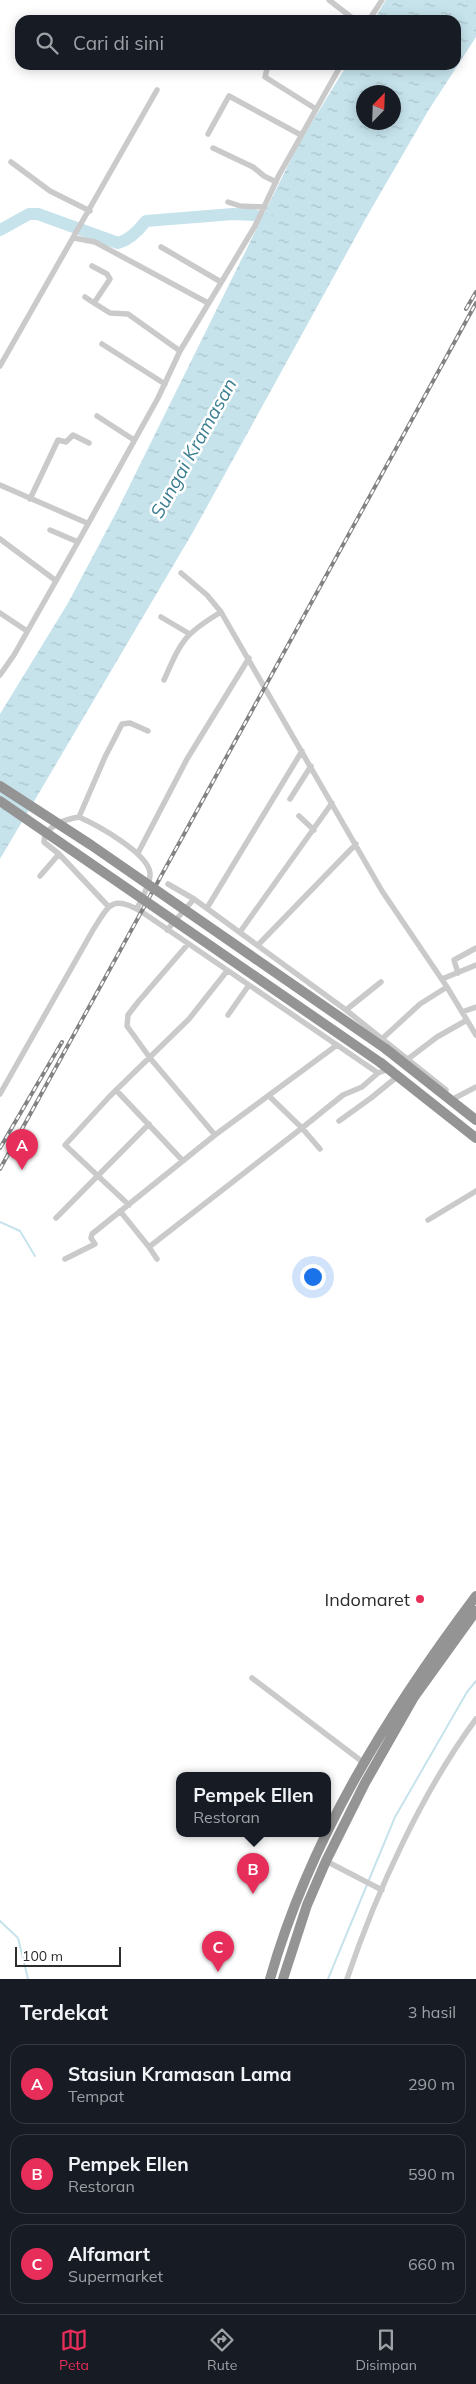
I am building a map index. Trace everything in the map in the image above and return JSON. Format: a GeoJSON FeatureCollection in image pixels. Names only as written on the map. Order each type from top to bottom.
{"type":"FeatureCollection","features":[{"type":"Feature","properties":{"kind":"highway"},"geometry":{"type":"LineString","coordinates":[[0,786],[91,845],[386,1049],[455,1102],[476,1122]]}},
{"type":"Feature","properties":{"kind":"highway"},"geometry":{"type":"LineString","coordinates":[[0,801],[382,1068],[398,1076],[476,1138]]}},
{"type":"Feature","properties":{"kind":"highway"},"geometry":{"type":"LineString","coordinates":[[448,1115],[476,1145]]}},
{"type":"Feature","properties":{"kind":"highway"},"geometry":{"type":"LineString","coordinates":[[331,1827],[364,1763],[409,1688],[476,1596]]}},
{"type":"Feature","properties":{"kind":"highway"},"geometry":{"type":"LineString","coordinates":[[283,1979],[307,1905],[326,1861],[374,1765],[414,1697],[476,1611]]}},
{"type":"Feature","properties":{"kind":"highway"},"geometry":{"type":"LineString","coordinates":[[339,1810],[348,1816]]}},
{"type":"Feature","properties":{"kind":"highway"},"geometry":{"type":"LineString","coordinates":[[270,1979],[297,1901],[327,1837]]}},
{"type":"Feature","properties":{"kind":"highway"},"geometry":{"type":"LineString","coordinates":[[297,1901],[307,1905]]}},
{"type":"Feature","properties":{"kind":"street"},"geometry":{"type":"LineString","coordinates":[[328,0],[348,15]]}},
{"type":"Feature","properties":{"kind":"street"},"geometry":{"type":"LineString","coordinates":[[372,15],[382,0]]}},
{"type":"Feature","properties":{"kind":"street"},"geometry":{"type":"LineString","coordinates":[[267,70],[266,77],[290,90],[293,95],[316,109]]}},
{"type":"Feature","properties":{"kind":"street"},"geometry":{"type":"LineString","coordinates":[[0,675],[78,542],[165,384],[180,351],[255,226],[301,135],[338,70]]}},
{"type":"Feature","properties":{"kind":"street"},"geometry":{"type":"LineString","coordinates":[[0,366],[69,242],[75,236],[90,211],[157,90]]}},
{"type":"Feature","properties":{"kind":"street"},"geometry":{"type":"LineString","coordinates":[[208,134],[229,96],[301,135]]}},
{"type":"Feature","properties":{"kind":"street"},"geometry":{"type":"LineString","coordinates":[[213,148],[253,167],[264,176],[276,182]]}},
{"type":"Feature","properties":{"kind":"street"},"geometry":{"type":"LineString","coordinates":[[11,162],[50,191],[90,211]]}},
{"type":"Feature","properties":{"kind":"street"},"geometry":{"type":"LineString","coordinates":[[228,202],[240,206],[264,208]]}},
{"type":"Feature","properties":{"kind":"street"},"geometry":{"type":"LineString","coordinates":[[75,236],[95,242],[208,303]]}},
{"type":"Feature","properties":{"kind":"street"},"geometry":{"type":"LineString","coordinates":[[161,247],[221,282]]}},
{"type":"Feature","properties":{"kind":"street"},"geometry":{"type":"LineString","coordinates":[[92,266],[107,274],[110,278],[94,303]]}},
{"type":"Feature","properties":{"kind":"street"},"geometry":{"type":"LineString","coordinates":[[85,297],[110,313],[128,314],[180,351]]}},
{"type":"Feature","properties":{"kind":"street"},"geometry":{"type":"LineString","coordinates":[[102,344],[165,384]]}},
{"type":"Feature","properties":{"kind":"street"},"geometry":{"type":"LineString","coordinates":[[97,416],[134,440]]}},
{"type":"Feature","properties":{"kind":"street"},"geometry":{"type":"LineString","coordinates":[[30,499],[58,440],[66,442],[73,435],[89,443]]}},
{"type":"Feature","properties":{"kind":"street"},"geometry":{"type":"LineString","coordinates":[[0,485],[88,523]]}},
{"type":"Feature","properties":{"kind":"street"},"geometry":{"type":"LineString","coordinates":[[50,530],[78,542]]}},
{"type":"Feature","properties":{"kind":"street"},"geometry":{"type":"LineString","coordinates":[[0,539],[55,580]]}},
{"type":"Feature","properties":{"kind":"street"},"geometry":{"type":"LineString","coordinates":[[181,574],[207,595],[221,612],[382,891],[442,979],[476,1035]]}},
{"type":"Feature","properties":{"kind":"street"},"geometry":{"type":"LineString","coordinates":[[164,680],[180,644],[188,634],[221,612]]}},
{"type":"Feature","properties":{"kind":"street"},"geometry":{"type":"LineString","coordinates":[[0,613],[27,631]]}},
{"type":"Feature","properties":{"kind":"street"},"geometry":{"type":"LineString","coordinates":[[161,617],[188,634]]}},
{"type":"Feature","properties":{"kind":"street"},"geometry":{"type":"LineString","coordinates":[[138,852],[187,759],[249,658]]}},
{"type":"Feature","properties":{"kind":"street"},"geometry":{"type":"LineString","coordinates":[[80,817],[122,724],[130,723],[148,731]]}},
{"type":"Feature","properties":{"kind":"street"},"geometry":{"type":"LineString","coordinates":[[207,908],[302,751]]}},
{"type":"Feature","properties":{"kind":"street"},"geometry":{"type":"LineString","coordinates":[[290,799],[311,766]]}},
{"type":"Feature","properties":{"kind":"street"},"geometry":{"type":"LineString","coordinates":[[240,932],[332,802]]}},
{"type":"Feature","properties":{"kind":"street"},"geometry":{"type":"LineString","coordinates":[[299,816],[314,830]]}},
{"type":"Feature","properties":{"kind":"street"},"geometry":{"type":"LineString","coordinates":[[108,906],[44,842],[43,838],[64,820],[80,817],[138,852],[148,867],[150,876],[137,909]]}},
{"type":"Feature","properties":{"kind":"street"},"geometry":{"type":"LineString","coordinates":[[258,946],[356,844]]}},
{"type":"Feature","properties":{"kind":"street"},"geometry":{"type":"LineString","coordinates":[[40,876],[58,854]]}},
{"type":"Feature","properties":{"kind":"street"},"geometry":{"type":"LineString","coordinates":[[168,884],[207,908],[383,1038],[455,1102],[476,1087]]}},
{"type":"Feature","properties":{"kind":"street"},"geometry":{"type":"LineString","coordinates":[[166,930],[194,899]]}},
{"type":"Feature","properties":{"kind":"street"},"geometry":{"type":"LineString","coordinates":[[0,1094],[108,906],[115,902],[127,904],[137,909],[337,1045],[382,1068],[362,1088],[344,1095],[149,1247]]}},
{"type":"Feature","properties":{"kind":"street"},"geometry":{"type":"LineString","coordinates":[[188,944],[138,1002],[126,1021],[127,1026],[150,1058],[215,1135]]}},
{"type":"Feature","properties":{"kind":"street"},"geometry":{"type":"LineString","coordinates":[[458,973],[454,960],[476,948]]}},
{"type":"Feature","properties":{"kind":"street"},"geometry":{"type":"LineString","coordinates":[[442,979],[476,965]]}},
{"type":"Feature","properties":{"kind":"street"},"geometry":{"type":"LineString","coordinates":[[129,1205],[65,1145],[116,1090],[189,1018],[227,971]]}},
{"type":"Feature","properties":{"kind":"street"},"geometry":{"type":"LineString","coordinates":[[346,1010],[381,982]]}},
{"type":"Feature","properties":{"kind":"street"},"geometry":{"type":"LineString","coordinates":[[228,1015],[249,985]]}},
{"type":"Feature","properties":{"kind":"street"},"geometry":{"type":"LineString","coordinates":[[383,1038],[420,1004],[447,987]]}},
{"type":"Feature","properties":{"kind":"street"},"geometry":{"type":"LineString","coordinates":[[462,1012],[476,1007]]}},
{"type":"Feature","properties":{"kind":"street"},"geometry":{"type":"LineString","coordinates":[[408,1059],[437,1037],[467,1020]]}},
{"type":"Feature","properties":{"kind":"street"},"geometry":{"type":"LineString","coordinates":[[65,1259],[95,1244],[91,1238],[92,1234],[215,1135],[337,1045]]}},
{"type":"Feature","properties":{"kind":"street"},"geometry":{"type":"LineString","coordinates":[[339,1121],[398,1076]]}},
{"type":"Feature","properties":{"kind":"street"},"geometry":{"type":"LineString","coordinates":[[116,1090],[183,1161]]}},
{"type":"Feature","properties":{"kind":"street"},"geometry":{"type":"LineString","coordinates":[[268,1096],[302,1128],[320,1149]]}},
{"type":"Feature","properties":{"kind":"street"},"geometry":{"type":"LineString","coordinates":[[56,1218],[149,1124]]}},
{"type":"Feature","properties":{"kind":"street"},"geometry":{"type":"LineString","coordinates":[[428,1220],[476,1191]]}},
{"type":"Feature","properties":{"kind":"street"},"geometry":{"type":"LineString","coordinates":[[120,1212],[149,1247],[156,1259]]}},
{"type":"Feature","properties":{"kind":"street"},"geometry":{"type":"LineString","coordinates":[[252,1678],[364,1763]]}},
{"type":"Feature","properties":{"kind":"street"},"geometry":{"type":"LineString","coordinates":[[347,1979],[382,1890],[437,1778],[476,1719]]}},
{"type":"Feature","properties":{"kind":"street"},"geometry":{"type":"LineString","coordinates":[[326,1861],[382,1890]]}},
{"type":"Feature","properties":{"kind":"water"},"geometry":{"type":"Polygon","coordinates":[[[386,0],[476,0],[476,37],[461,60],[461,15],[377,15],[386,0]]]}},
{"type":"Feature","properties":{"kind":"water","name":"Sungai Kramasan"},"geometry":{"type":"Polygon","coordinates":[[[344,70],[455,70],[428,111],[366,218],[193,532],[0,859],[0,714],[68,603],[118,509],[298,145],[344,70]]]}},
{"type":"Feature","properties":{"kind":"waterway"},"geometry":{"type":"LineString","coordinates":[[0,230],[29,214],[38,214],[118,243],[134,234],[146,221],[233,214],[254,215],[272,222]]}},
{"type":"Feature","properties":{"kind":"waterway"},"geometry":{"type":"LineString","coordinates":[[0,1222],[20,1231],[35,1256]]}},
{"type":"Feature","properties":{"kind":"waterway"},"geometry":{"type":"LineString","coordinates":[[328,1979],[395,1817],[467,1692],[476,1681]]}},
{"type":"Feature","properties":{"kind":"waterway"},"geometry":{"type":"LineString","coordinates":[[0,1921],[18,1938],[28,1979]]}},
{"type":"Feature","properties":{"kind":"railway"},"geometry":{"type":"LineString","coordinates":[[466,309],[476,292]]}},
{"type":"Feature","properties":{"kind":"railway"},"geometry":{"type":"LineString","coordinates":[[0,1169],[476,303]]}},
{"type":"Feature","properties":{"kind":"railway"},"geometry":{"type":"LineString","coordinates":[[0,1148],[62,1042]]}},
{"type":"Feature","properties":{"kind":"place","name":"Stasiun Kramasan Lama"},"geometry":{"type":"Point","coordinates":[22,1170]}},
{"type":"Feature","properties":{"kind":"place","name":"Indomaret"},"geometry":{"type":"Point","coordinates":[420,1599]}},
{"type":"Feature","properties":{"kind":"place","name":"Pempek Ellen"},"geometry":{"type":"Point","coordinates":[253,1894]}},
{"type":"Feature","properties":{"kind":"place","name":"Alfamart"},"geometry":{"type":"Point","coordinates":[218,1972]}}]}
